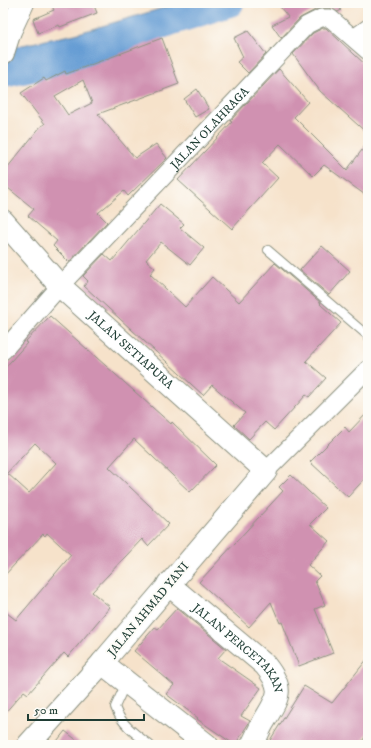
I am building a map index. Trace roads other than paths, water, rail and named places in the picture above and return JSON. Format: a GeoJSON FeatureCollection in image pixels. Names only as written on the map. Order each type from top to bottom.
{"type":"FeatureCollection","features":[{"type":"Feature","properties":{"kind":"street"},"geometry":{"type":"LineString","coordinates":[[3,53],[10,31],[22,4]]}},
{"type":"Feature","properties":{"kind":"street","name":"JALAN OLAHRAGA"},"geometry":{"type":"LineString","coordinates":[[60,286],[307,25],[321,18],[330,18],[368,51]]}},
{"type":"Feature","properties":{"kind":"street"},"geometry":{"type":"LineString","coordinates":[[354,38],[368,28]]}},
{"type":"Feature","properties":{"kind":"street","name":"JALAN SETIAPURA"},"geometry":{"type":"LineString","coordinates":[[3,221],[60,286],[266,471]]}},
{"type":"Feature","properties":{"kind":"street"},"geometry":{"type":"LineString","coordinates":[[3,351],[60,286]]}},
{"type":"Feature","properties":{"kind":"street"},"geometry":{"type":"LineString","coordinates":[[266,471],[368,369]]}},
{"type":"Feature","properties":{"kind":"street","name":"JALAN AHMAD YANI"},"geometry":{"type":"LineString","coordinates":[[28,745],[102,663],[266,471]]}},
{"type":"Feature","properties":{"kind":"street","name":"JALAN PERCETAKAN"},"geometry":{"type":"LineString","coordinates":[[168,584],[265,664],[274,676],[278,695],[275,704],[252,745]]}},
{"type":"Feature","properties":{"kind":"street"},"geometry":{"type":"LineString","coordinates":[[102,663],[207,745]]}},
{"type":"Feature","properties":{"kind":"lane"},"geometry":{"type":"LineString","coordinates":[[268,250],[368,336]]}},
{"type":"Feature","properties":{"kind":"lane"},"geometry":{"type":"LineString","coordinates":[[127,682],[115,706],[119,718],[150,745]]}},
{"type":"Feature","properties":{"kind":"water"},"geometry":{"type":"Polygon","coordinates":[[[180,3],[235,3],[81,52],[3,68],[3,49],[75,34],[180,3]]]}},
{"type":"Feature","properties":{"kind":"waterway"},"geometry":{"type":"LineString","coordinates":[[3,74],[51,64],[170,22],[230,3]]}}]}
